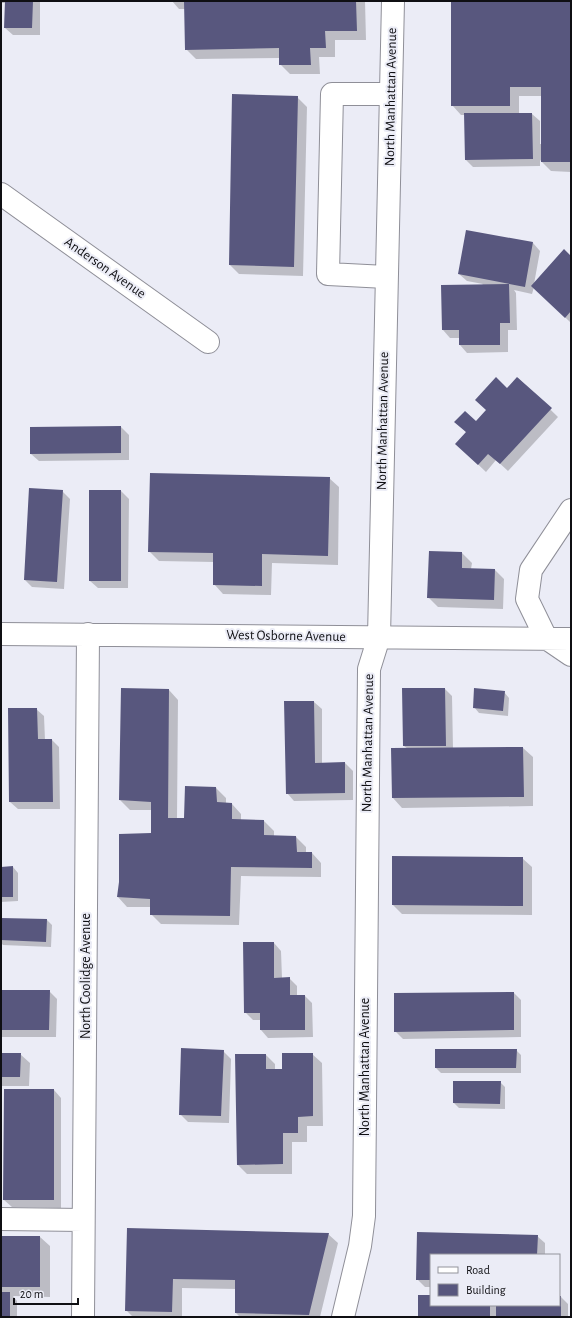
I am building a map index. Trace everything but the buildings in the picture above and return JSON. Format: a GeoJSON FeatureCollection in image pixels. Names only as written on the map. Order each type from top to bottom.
{"type":"FeatureCollection","features":[{"type":"Feature","properties":{"kind":"street","name":"North Manhattan Avenue"},"geometry":{"type":"LineString","coordinates":[[343,1317],[360,1246],[364,1216],[369,669],[379,637],[393,1]]}},
{"type":"Feature","properties":{"kind":"street"},"geometry":{"type":"LineString","coordinates":[[386,277],[328,274],[332,94],[391,94]]}},
{"type":"Feature","properties":{"kind":"street","name":"Anderson Avenue"},"geometry":{"type":"LineString","coordinates":[[1,194],[208,342]]}},
{"type":"Feature","properties":{"kind":"street"},"geometry":{"type":"LineString","coordinates":[[571,510],[531,570],[527,600],[546,638],[571,655]]}},
{"type":"Feature","properties":{"kind":"street","name":"West Osborne Avenue"},"geometry":{"type":"LineString","coordinates":[[1,634],[571,639]]}},
{"type":"Feature","properties":{"kind":"street","name":"North Coolidge Avenue"},"geometry":{"type":"LineString","coordinates":[[83,1317],[88,634]]}},
{"type":"Feature","properties":{"kind":"street"},"geometry":{"type":"LineString","coordinates":[[1,1219],[83,1220]]}}]}
